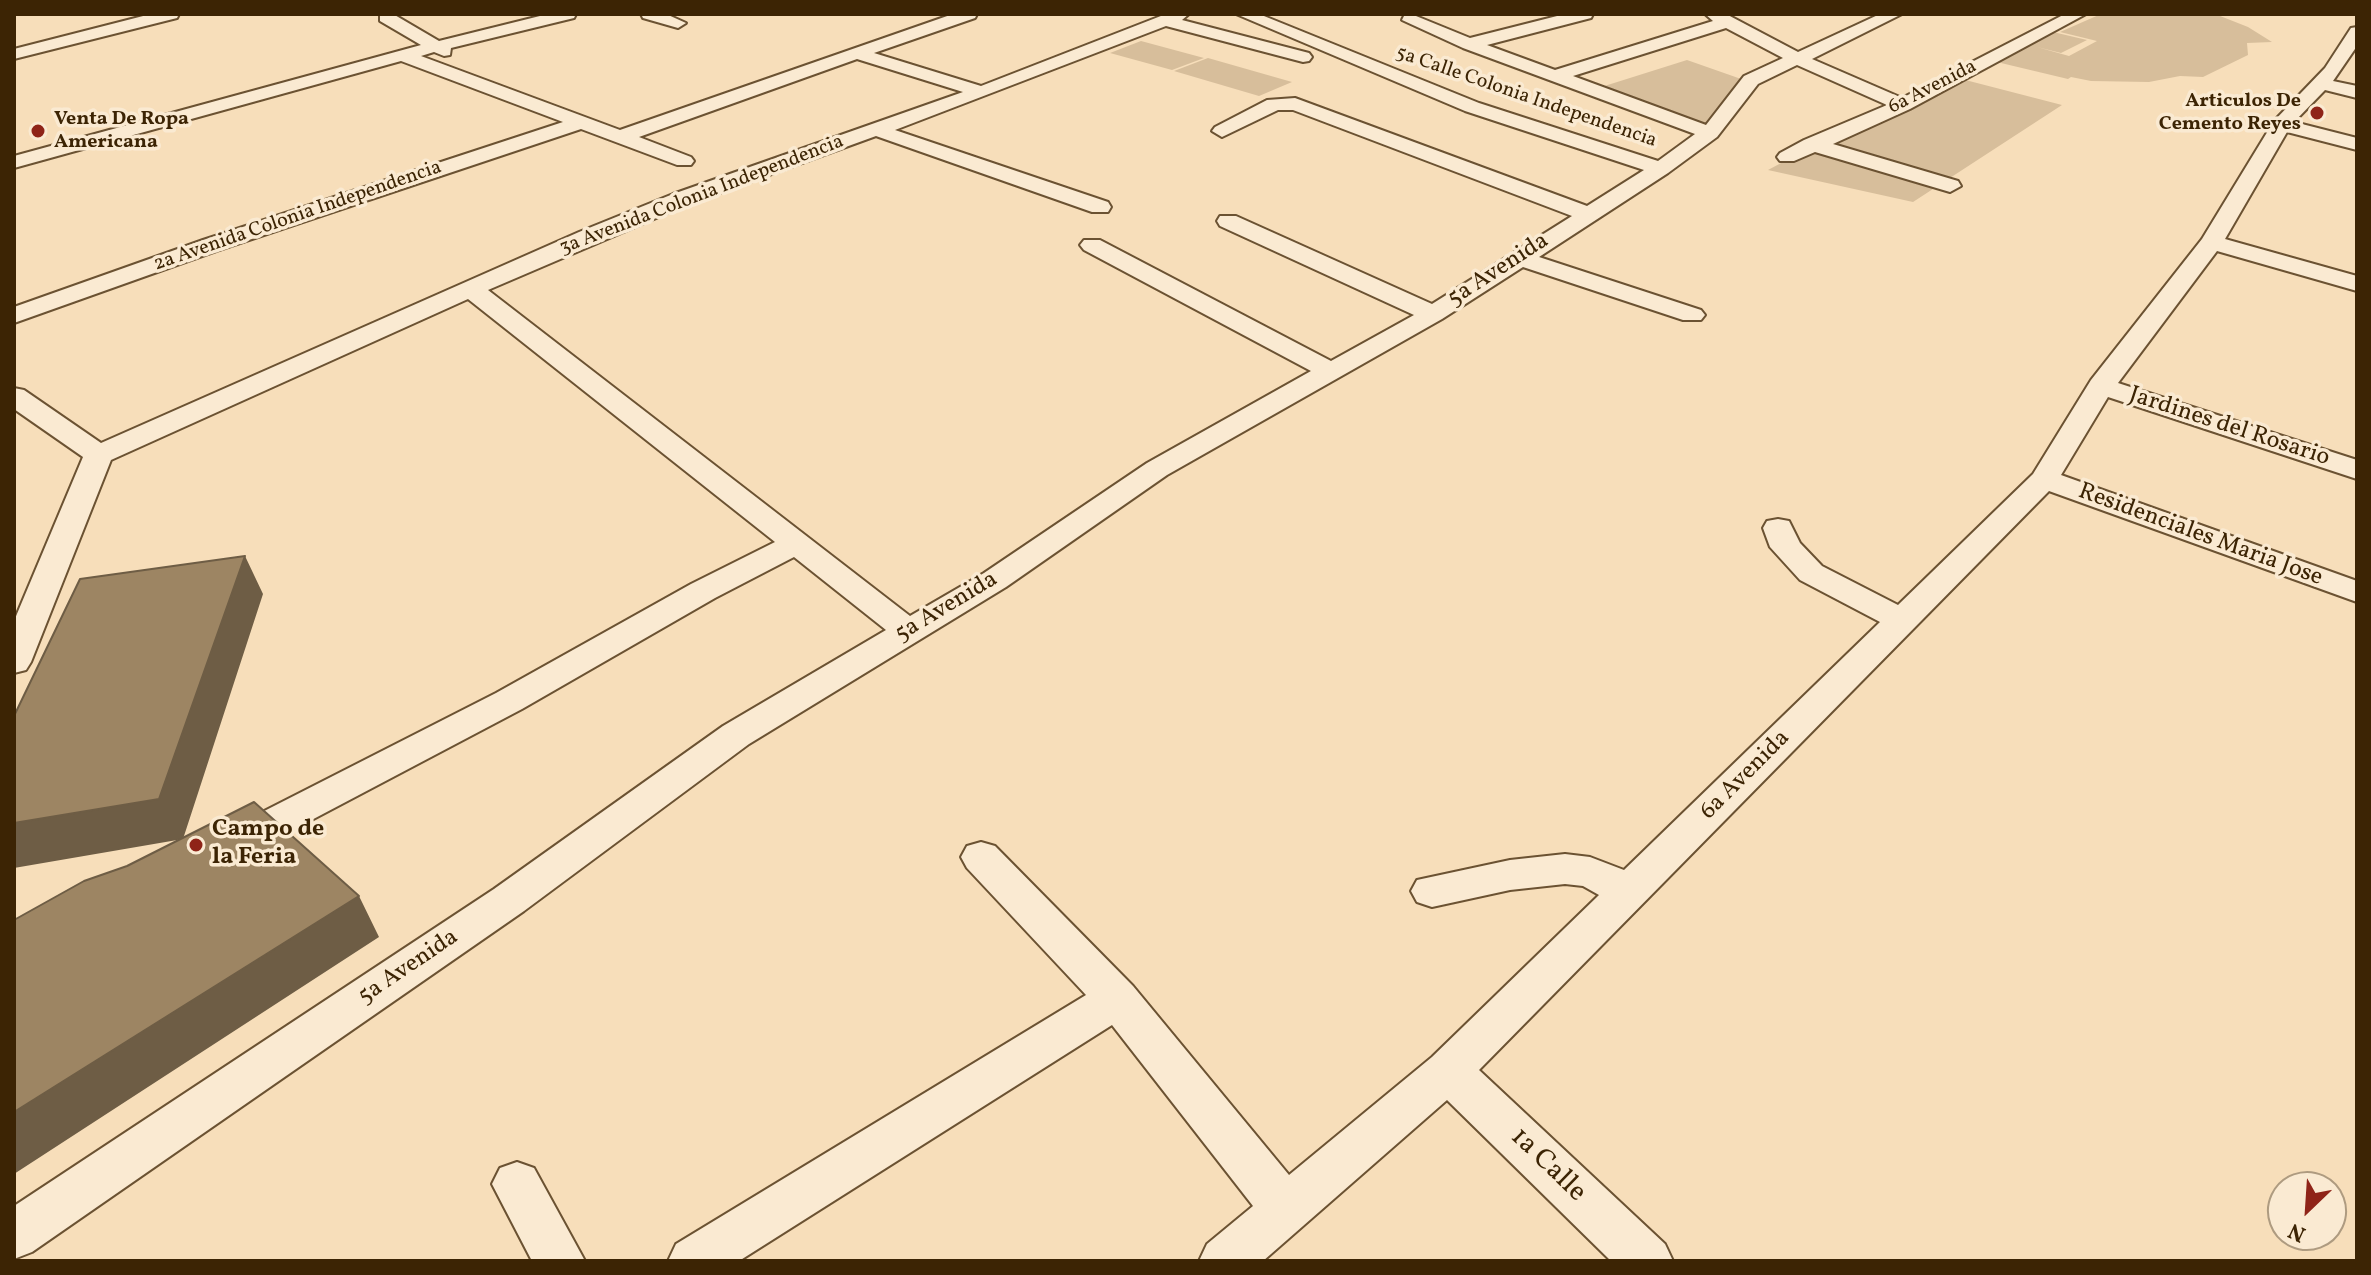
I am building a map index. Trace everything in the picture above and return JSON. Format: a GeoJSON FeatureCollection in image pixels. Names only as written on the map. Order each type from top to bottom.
{"type":"FeatureCollection","features":[{"type":"Feature","properties":{"kind":"street"},"geometry":{"type":"LineString","coordinates":[[14,54],[171,14]]}},
{"type":"Feature","properties":{"kind":"street"},"geometry":{"type":"LineString","coordinates":[[14,165],[441,48],[503,36],[516,29],[568,14]]}},
{"type":"Feature","properties":{"kind":"street"},"geometry":{"type":"LineString","coordinates":[[649,14],[678,23]]}},
{"type":"Feature","properties":{"kind":"street"},"geometry":{"type":"LineString","coordinates":[[623,136],[969,14]]}},
{"type":"Feature","properties":{"kind":"street","name":"5a Calle Colonia Independencia"},"geometry":{"type":"LineString","coordinates":[[1244,14],[1425,89],[1661,169]]}},
{"type":"Feature","properties":{"kind":"street"},"geometry":{"type":"LineString","coordinates":[[1469,44],[1585,14]]}},
{"type":"Feature","properties":{"kind":"street","name":"5a Avenida"},"geometry":{"type":"LineString","coordinates":[[14,1235],[509,900],[736,735],[995,580],[1157,469],[1433,314],[1661,169],[1710,133],[1751,80],[1894,14]]}},
{"type":"Feature","properties":{"kind":"street","name":"6a Avenida"},"geometry":{"type":"LineString","coordinates":[[1787,157],[1903,105],[2078,14]]}},
{"type":"Feature","properties":{"kind":"street"},"geometry":{"type":"LineString","coordinates":[[386,17],[441,48]]}},
{"type":"Feature","properties":{"kind":"street"},"geometry":{"type":"LineString","coordinates":[[1173,17],[1425,89]]}},
{"type":"Feature","properties":{"kind":"street","name":"3a Avenida Colonia Independencia"},"geometry":{"type":"LineString","coordinates":[[99,455],[587,237],[681,199],[982,92],[1173,17]]}},
{"type":"Feature","properties":{"kind":"street"},"geometry":{"type":"LineString","coordinates":[[1416,17],[1469,44],[1710,133]]}},
{"type":"Feature","properties":{"kind":"street"},"geometry":{"type":"LineString","coordinates":[[1554,76],[1720,18],[1798,59],[1903,105]]}},
{"type":"Feature","properties":{"kind":"street"},"geometry":{"type":"LineString","coordinates":[[14,54],[44,30]]}},
{"type":"Feature","properties":{"kind":"street","name":"6a Avenida"},"geometry":{"type":"LineString","coordinates":[[1225,1261],[1448,1071],[2044,479],[2101,386],[2212,242],[2281,125],[2351,51],[2357,32]]}},
{"type":"Feature","properties":{"kind":"street"},"geometry":{"type":"LineString","coordinates":[[858,54],[982,92]]}},
{"type":"Feature","properties":{"kind":"street"},"geometry":{"type":"LineString","coordinates":[[408,57],[684,161]]}},
{"type":"Feature","properties":{"kind":"street"},"geometry":{"type":"LineString","coordinates":[[2319,83],[2357,92]]}},
{"type":"Feature","properties":{"kind":"street"},"geometry":{"type":"LineString","coordinates":[[1222,131],[1274,104],[1295,104],[1588,214]]}},
{"type":"Feature","properties":{"kind":"street","name":"2a Avenida Colonia Independencia"},"geometry":{"type":"LineString","coordinates":[[14,315],[211,245],[583,122]]}},
{"type":"Feature","properties":{"kind":"street"},"geometry":{"type":"LineString","coordinates":[[2281,125],[2357,144]]}},
{"type":"Feature","properties":{"kind":"street"},"geometry":{"type":"LineString","coordinates":[[877,130],[1100,207]]}},
{"type":"Feature","properties":{"kind":"street"},"geometry":{"type":"LineString","coordinates":[[1811,144],[1950,186]]}},
{"type":"Feature","properties":{"kind":"street"},"geometry":{"type":"LineString","coordinates":[[1228,221],[1433,314]]}},
{"type":"Feature","properties":{"kind":"street"},"geometry":{"type":"LineString","coordinates":[[2212,242],[2357,284]]}},
{"type":"Feature","properties":{"kind":"street"},"geometry":{"type":"LineString","coordinates":[[1092,245],[1332,372]]}},
{"type":"Feature","properties":{"kind":"street"},"geometry":{"type":"LineString","coordinates":[[1518,258],[1692,315]]}},
{"type":"Feature","properties":{"kind":"street"},"geometry":{"type":"LineString","coordinates":[[471,289],[908,631]]}},
{"type":"Feature","properties":{"kind":"street","name":"Jardines del Rosario"},"geometry":{"type":"LineString","coordinates":[[2101,386],[2357,470]]}},
{"type":"Feature","properties":{"kind":"street"},"geometry":{"type":"LineString","coordinates":[[14,396],[99,455],[14,662]]}},
{"type":"Feature","properties":{"kind":"street","name":"Residenciales Maria Jose"},"geometry":{"type":"LineString","coordinates":[[2044,479],[2357,592]]}},
{"type":"Feature","properties":{"kind":"street"},"geometry":{"type":"LineString","coordinates":[[1778,528],[1786,547],[1811,573],[1901,620]]}},
{"type":"Feature","properties":{"kind":"street"},"geometry":{"type":"LineString","coordinates":[[204,859],[509,701],[703,591],[796,544]]}},
{"type":"Feature","properties":{"kind":"street"},"geometry":{"type":"LineString","coordinates":[[981,857],[1117,999],[1286,1209]]}},
{"type":"Feature","properties":{"kind":"street"},"geometry":{"type":"LineString","coordinates":[[1432,891],[1510,875],[1565,869],[1590,872],[1628,895]]}},
{"type":"Feature","properties":{"kind":"street"},"geometry":{"type":"LineString","coordinates":[[694,1261],[1117,999]]}},
{"type":"Feature","properties":{"kind":"street","name":"1a Calle"},"geometry":{"type":"LineString","coordinates":[[1448,1071],[1647,1261]]}},
{"type":"Feature","properties":{"kind":"street"},"geometry":{"type":"LineString","coordinates":[[517,1184],[559,1261]]}},
{"type":"Feature","properties":{"kind":"shaded area"},"geometry":{"type":"Polygon","coordinates":[[[2101,14],[2215,14],[2248,27],[2272,42],[2247,43],[2248,55],[2203,77],[2180,76],[2149,82],[2068,79],[1980,58],[2053,32],[2087,40],[2061,53],[2037,47],[2069,56],[2097,41],[2060,32],[2101,14]]]}},
{"type":"Feature","properties":{"kind":"shaded area"},"geometry":{"type":"Polygon","coordinates":[[[1141,41],[1204,58],[1172,70],[1110,53],[1141,41]]]}},
{"type":"Feature","properties":{"kind":"shaded area"},"geometry":{"type":"Polygon","coordinates":[[[1208,58],[1292,82],[1259,96],[1174,71],[1208,58]]]}},
{"type":"Feature","properties":{"kind":"shaded area"},"geometry":{"type":"Polygon","coordinates":[[[1687,60],[1744,80],[1710,131],[1595,89],[1687,60]]]}},
{"type":"Feature","properties":{"kind":"shaded area"},"geometry":{"type":"Polygon","coordinates":[[[1946,75],[2062,105],[1913,202],[1768,170],[1946,75]]]}},
{"type":"Feature","properties":{"kind":"building"},"geometry":{"type":"Polygon","coordinates":[[[245,556],[159,799],[14,823],[14,716],[80,579],[245,556]]]}},
{"type":"Feature","properties":{"kind":"building"},"geometry":{"type":"Polygon","coordinates":[[[254,802],[359,896],[14,1112],[14,920],[84,881],[127,866],[254,802]]]}},
{"type":"Feature","properties":{"kind":"place","name":"Articulos De Cemento Reyes"},"geometry":{"type":"Point","coordinates":[2317,113]}},
{"type":"Feature","properties":{"kind":"place","name":"Venta De Ropa Americana"},"geometry":{"type":"Point","coordinates":[38,131]}},
{"type":"Feature","properties":{"kind":"place","name":"Campo de la Feria"},"geometry":{"type":"Point","coordinates":[196,845]}}]}
